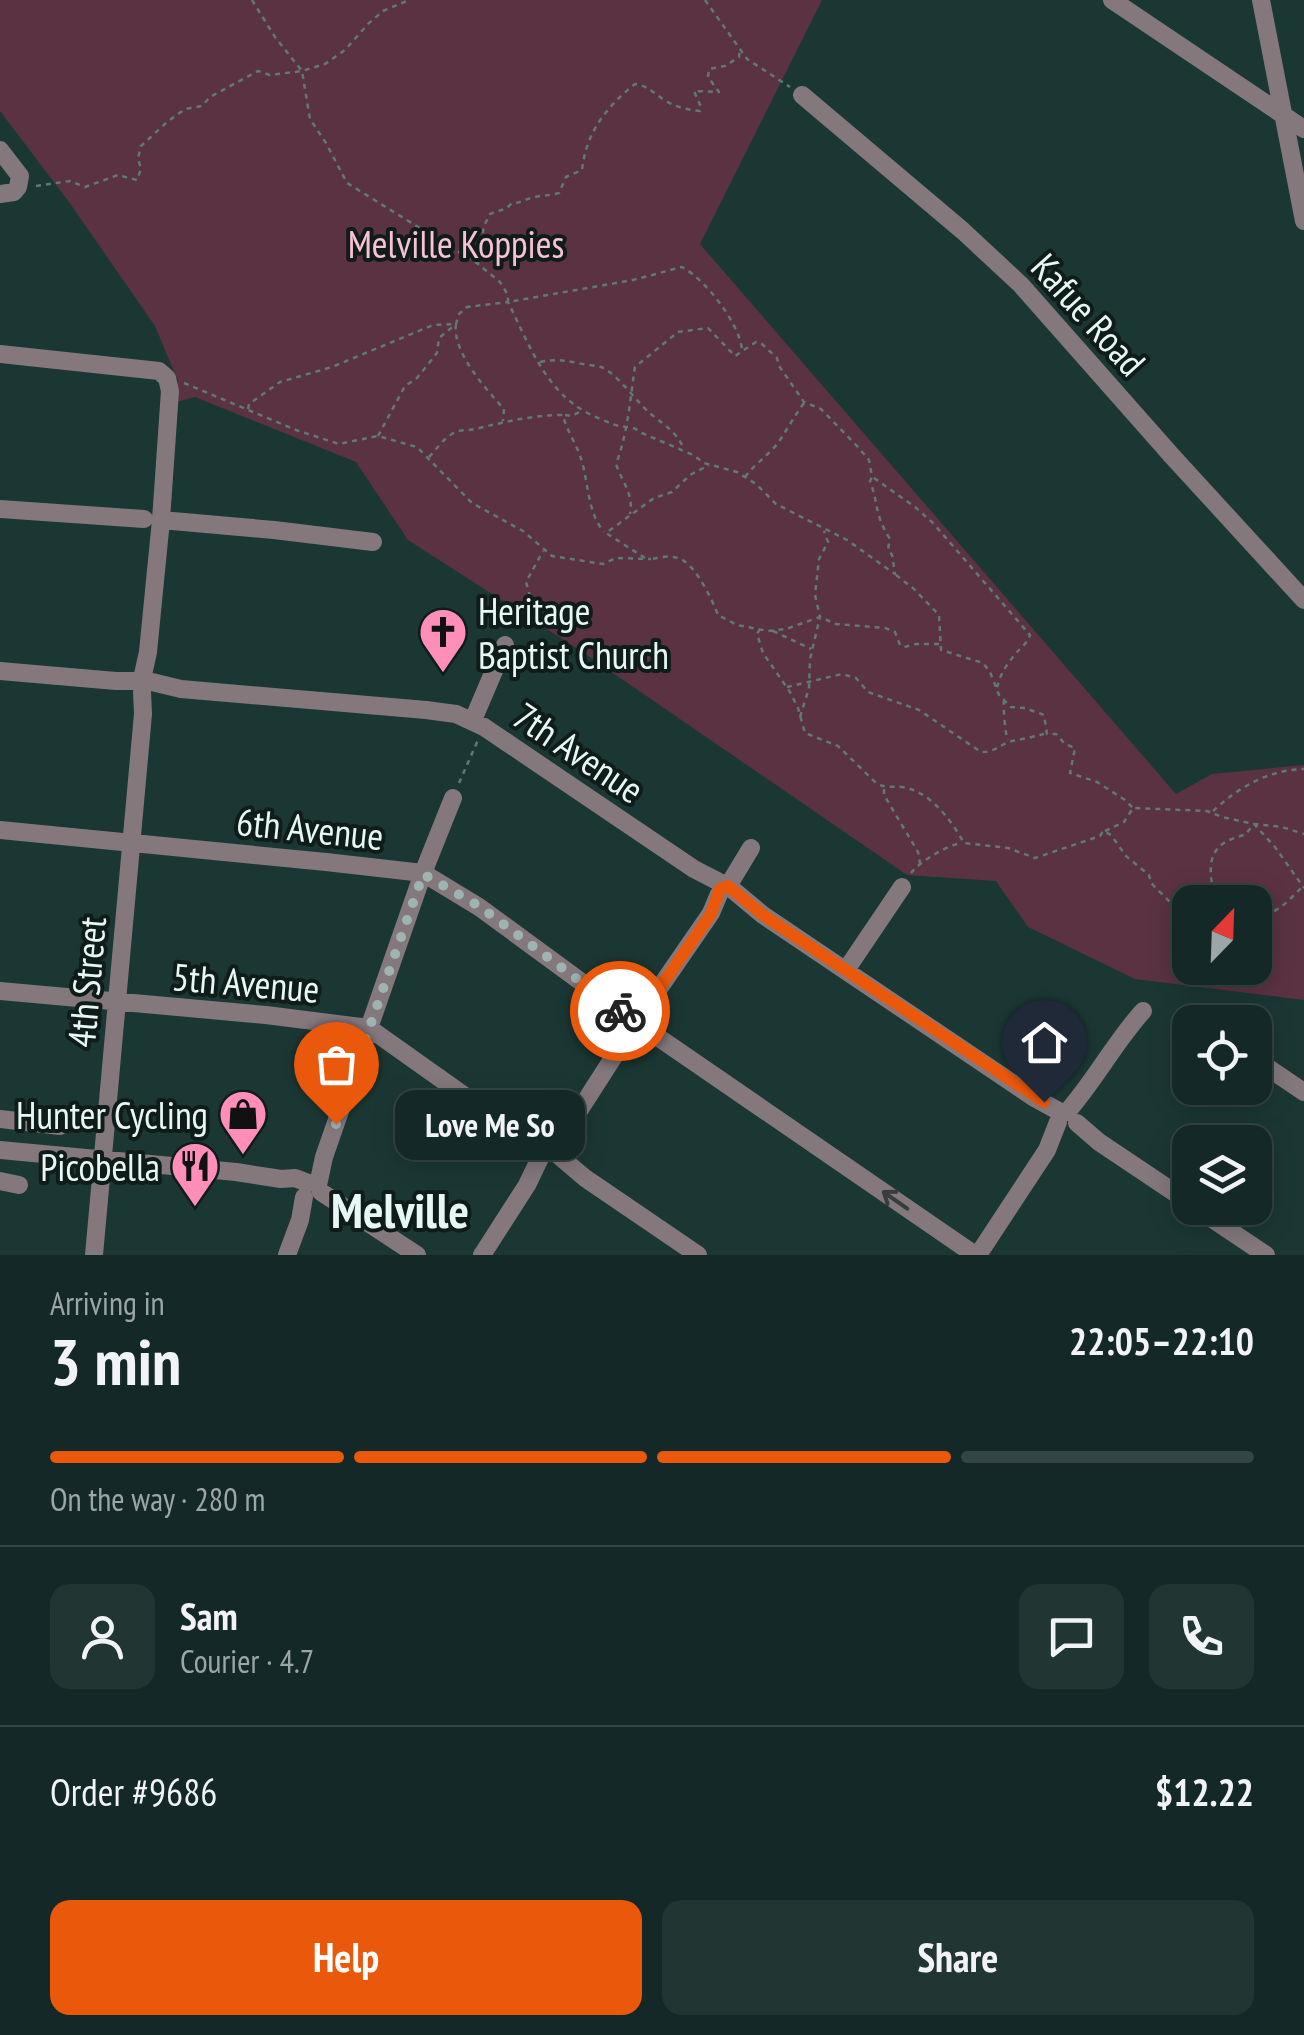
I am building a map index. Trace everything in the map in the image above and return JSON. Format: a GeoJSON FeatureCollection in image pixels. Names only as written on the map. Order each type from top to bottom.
{"type":"FeatureCollection","features":[{"type":"Feature","properties":{"kind":"street"},"geometry":{"type":"LineString","coordinates":[[1112,0],[1304,128]]}},
{"type":"Feature","properties":{"kind":"street"},"geometry":{"type":"LineString","coordinates":[[1260,0],[1304,221]]}},
{"type":"Feature","properties":{"kind":"street","name":"Kafue Road"},"geometry":{"type":"LineString","coordinates":[[802,95],[1021,284],[1304,600]]}},
{"type":"Feature","properties":{"kind":"street"},"geometry":{"type":"LineString","coordinates":[[0,150],[20,176],[9,191]]}},
{"type":"Feature","properties":{"kind":"street","name":"4th Street"},"geometry":{"type":"LineString","coordinates":[[0,354],[159,371],[167,378],[170,391],[153,520],[148,652],[94,1255]]}},
{"type":"Feature","properties":{"kind":"street"},"geometry":{"type":"LineString","coordinates":[[0,508],[373,542]]}},
{"type":"Feature","properties":{"kind":"street"},"geometry":{"type":"LineString","coordinates":[[478,723],[505,646]]}},
{"type":"Feature","properties":{"kind":"street","name":"7th Avenue"},"geometry":{"type":"LineString","coordinates":[[0,671],[426,710],[456,714],[478,723],[1172,1191]]}},
{"type":"Feature","properties":{"kind":"street"},"geometry":{"type":"LineString","coordinates":[[287,1255],[453,798]]}},
{"type":"Feature","properties":{"kind":"street","name":"6th Avenue"},"geometry":{"type":"LineString","coordinates":[[0,830],[423,874],[479,906],[636,1022],[977,1255]]}},
{"type":"Feature","properties":{"kind":"street"},"geometry":{"type":"LineString","coordinates":[[482,1255],[726,892],[751,848]]}},
{"type":"Feature","properties":{"kind":"street"},"geometry":{"type":"LineString","coordinates":[[846,970],[902,887]]}},
{"type":"Feature","properties":{"kind":"street","name":"5th Avenue"},"geometry":{"type":"LineString","coordinates":[[0,992],[370,1028],[698,1255]]}},
{"type":"Feature","properties":{"kind":"street"},"geometry":{"type":"LineString","coordinates":[[977,1255],[1108,1054],[1143,1011]]}},
{"type":"Feature","properties":{"kind":"street"},"geometry":{"type":"LineString","coordinates":[[1272,1070],[1304,1092]]}},
{"type":"Feature","properties":{"kind":"street"},"geometry":{"type":"LineString","coordinates":[[0,1119],[61,1121],[56,1154]]}},
{"type":"Feature","properties":{"kind":"street"},"geometry":{"type":"LineString","coordinates":[[0,1150],[294,1178],[417,1255]]}},
{"type":"Feature","properties":{"kind":"street"},"geometry":{"type":"LineString","coordinates":[[0,1181],[19,1185]]}},
{"type":"Feature","properties":{"kind":"street"},"geometry":{"type":"LineString","coordinates":[[1221,1225],[1266,1255]]}},
{"type":"Feature","properties":{"kind":"path"},"geometry":{"type":"LineString","coordinates":[[252,0],[275,38],[302,71],[310,119],[347,183],[478,264],[500,282],[538,362],[556,388],[583,410],[618,427],[635,427],[710,465],[737,472],[776,504],[847,540],[914,589],[939,616],[940,650],[983,663],[1010,707],[1026,708],[1044,716],[1047,734]]}},
{"type":"Feature","properties":{"kind":"path"},"geometry":{"type":"LineString","coordinates":[[9,191],[70,181],[86,187],[118,175],[137,180],[142,146],[186,108],[202,106],[210,97],[258,71],[270,75],[325,64],[345,50],[383,11],[409,0]]}},
{"type":"Feature","properties":{"kind":"path"},"geometry":{"type":"LineString","coordinates":[[704,0],[748,59],[802,95]]}},
{"type":"Feature","properties":{"kind":"path"},"geometry":{"type":"LineString","coordinates":[[478,264],[484,226],[490,214],[512,203],[558,193],[566,177],[582,170],[596,124],[622,94],[635,84],[646,86],[667,102],[700,111],[694,90],[720,92],[708,77],[709,69],[739,58],[740,49]]}},
{"type":"Feature","properties":{"kind":"path"},"geometry":{"type":"LineString","coordinates":[[503,421],[504,409],[468,364],[454,335],[459,314],[467,307],[633,280],[682,267],[702,284],[731,320],[740,334],[742,352]]}},
{"type":"Feature","properties":{"kind":"path"},"geometry":{"type":"LineString","coordinates":[[247,410],[249,404],[280,382],[332,368],[433,325],[456,324]]}},
{"type":"Feature","properties":{"kind":"path"},"geometry":{"type":"LineString","coordinates":[[378,436],[405,386],[427,366],[437,353],[439,338],[456,324]]}},
{"type":"Feature","properties":{"kind":"path"},"geometry":{"type":"LineString","coordinates":[[630,514],[630,493],[616,464],[624,443],[634,366],[678,332],[708,328],[734,356],[756,342],[770,350],[804,402],[820,409],[868,460],[873,501],[890,539],[888,549],[895,574]]}},
{"type":"Feature","properties":{"kind":"path"},"geometry":{"type":"LineString","coordinates":[[538,362],[558,358],[612,373],[654,417],[670,428],[686,452]]}},
{"type":"Feature","properties":{"kind":"path"},"geometry":{"type":"LineString","coordinates":[[202,389],[218,399],[339,444],[378,436],[417,447],[472,503],[524,531],[552,556],[603,564],[616,558],[664,556],[684,560],[710,595],[718,615],[737,625],[772,630],[820,618],[836,624],[886,628],[895,632],[904,647],[939,644]]}},
{"type":"Feature","properties":{"kind":"path"},"geometry":{"type":"LineString","coordinates":[[745,478],[782,437],[804,402]]}},
{"type":"Feature","properties":{"kind":"path"},"geometry":{"type":"LineString","coordinates":[[428,458],[450,434],[540,415],[572,416],[583,410]]}},
{"type":"Feature","properties":{"kind":"path"},"geometry":{"type":"LineString","coordinates":[[563,415],[579,452],[599,526],[642,557],[651,559]]}},
{"type":"Feature","properties":{"kind":"path"},"geometry":{"type":"LineString","coordinates":[[606,533],[654,498],[672,492],[690,475],[710,465]]}},
{"type":"Feature","properties":{"kind":"path"},"geometry":{"type":"LineString","coordinates":[[872,477],[933,523],[1030,635],[998,680],[997,689]]}},
{"type":"Feature","properties":{"kind":"path"},"geometry":{"type":"LineString","coordinates":[[799,718],[820,618],[815,594],[819,558],[828,542],[823,528]]}},
{"type":"Feature","properties":{"kind":"path"},"geometry":{"type":"LineString","coordinates":[[526,616],[531,599],[526,582],[544,550]]}},
{"type":"Feature","properties":{"kind":"path"},"geometry":{"type":"LineString","coordinates":[[760,629],[764,653],[798,708],[805,733],[838,746],[884,788],[900,786],[926,796],[964,842]]}},
{"type":"Feature","properties":{"kind":"path"},"geometry":{"type":"LineString","coordinates":[[772,630],[812,649]]}},
{"type":"Feature","properties":{"kind":"path"},"geometry":{"type":"LineString","coordinates":[[786,688],[842,674],[856,678],[868,692],[919,710],[981,752],[990,753],[1008,741],[1056,734],[1075,748],[1070,773],[1097,782],[1133,808],[1210,812],[1304,834]]}},
{"type":"Feature","properties":{"kind":"path"},"geometry":{"type":"LineString","coordinates":[[1004,700],[1002,711],[1008,741]]}},
{"type":"Feature","properties":{"kind":"path"},"geometry":{"type":"LineString","coordinates":[[453,798],[478,723]]}},
{"type":"Feature","properties":{"kind":"path"},"geometry":{"type":"LineString","coordinates":[[1210,812],[1257,779],[1304,768]]}},
{"type":"Feature","properties":{"kind":"path"},"geometry":{"type":"LineString","coordinates":[[884,788],[920,863]]}},
{"type":"Feature","properties":{"kind":"path"},"geometry":{"type":"LineString","coordinates":[[902,887],[920,863],[951,844],[1008,848],[1035,858],[1100,836],[1124,822],[1133,808]]}},
{"type":"Feature","properties":{"kind":"path"},"geometry":{"type":"LineString","coordinates":[[1254,824],[1303,887],[1272,913]]}},
{"type":"Feature","properties":{"kind":"path"},"geometry":{"type":"LineString","coordinates":[[1212,885],[1212,854],[1245,835],[1254,824]]}},
{"type":"Feature","properties":{"kind":"path"},"geometry":{"type":"LineString","coordinates":[[1103,832],[1111,835],[1172,904]]}},
{"type":"Feature","properties":{"kind":"green space","name":"Melville Koppies"},"geometry":{"type":"Polygon","coordinates":[[[0,0],[822,0],[700,244],[1176,794],[1212,774],[1304,765],[1304,1000],[1183,985],[1272,985],[1272,885],[1172,885],[1172,984],[1135,979],[1028,927],[996,881],[907,875],[581,651],[408,540],[356,462],[195,397],[173,403],[178,381],[155,326],[0,111],[0,0]]]}},
{"type":"Feature","properties":{"kind":"way so far"},"geometry":{"type":"LineString","coordinates":[[336,1124],[423,874],[479,906],[620,1011]]}},
{"type":"Feature","properties":{"kind":"place","name":"Heritage Baptist Church"},"geometry":{"type":"Point","coordinates":[443,674]}},
{"type":"Feature","properties":{"kind":"place","name":"Love Me So"},"geometry":{"type":"Point","coordinates":[336,1124]}},
{"type":"Feature","properties":{"kind":"place","name":"Hunter Cycling"},"geometry":{"type":"Point","coordinates":[243,1156]}},
{"type":"Feature","properties":{"kind":"place","name":"Picobella"},"geometry":{"type":"Point","coordinates":[195,1208]}},
{"type":"Feature","properties":{"kind":"district","name":"Melville"},"geometry":{"type":"Point","coordinates":[400,1210]}},
{"type":"Feature","properties":{"kind":"route"},"geometry":{"type":"LineString","coordinates":[[620,1011],[636,1022],[711,914],[722,886],[728,886],[763,915],[1044,1102]]}}]}
